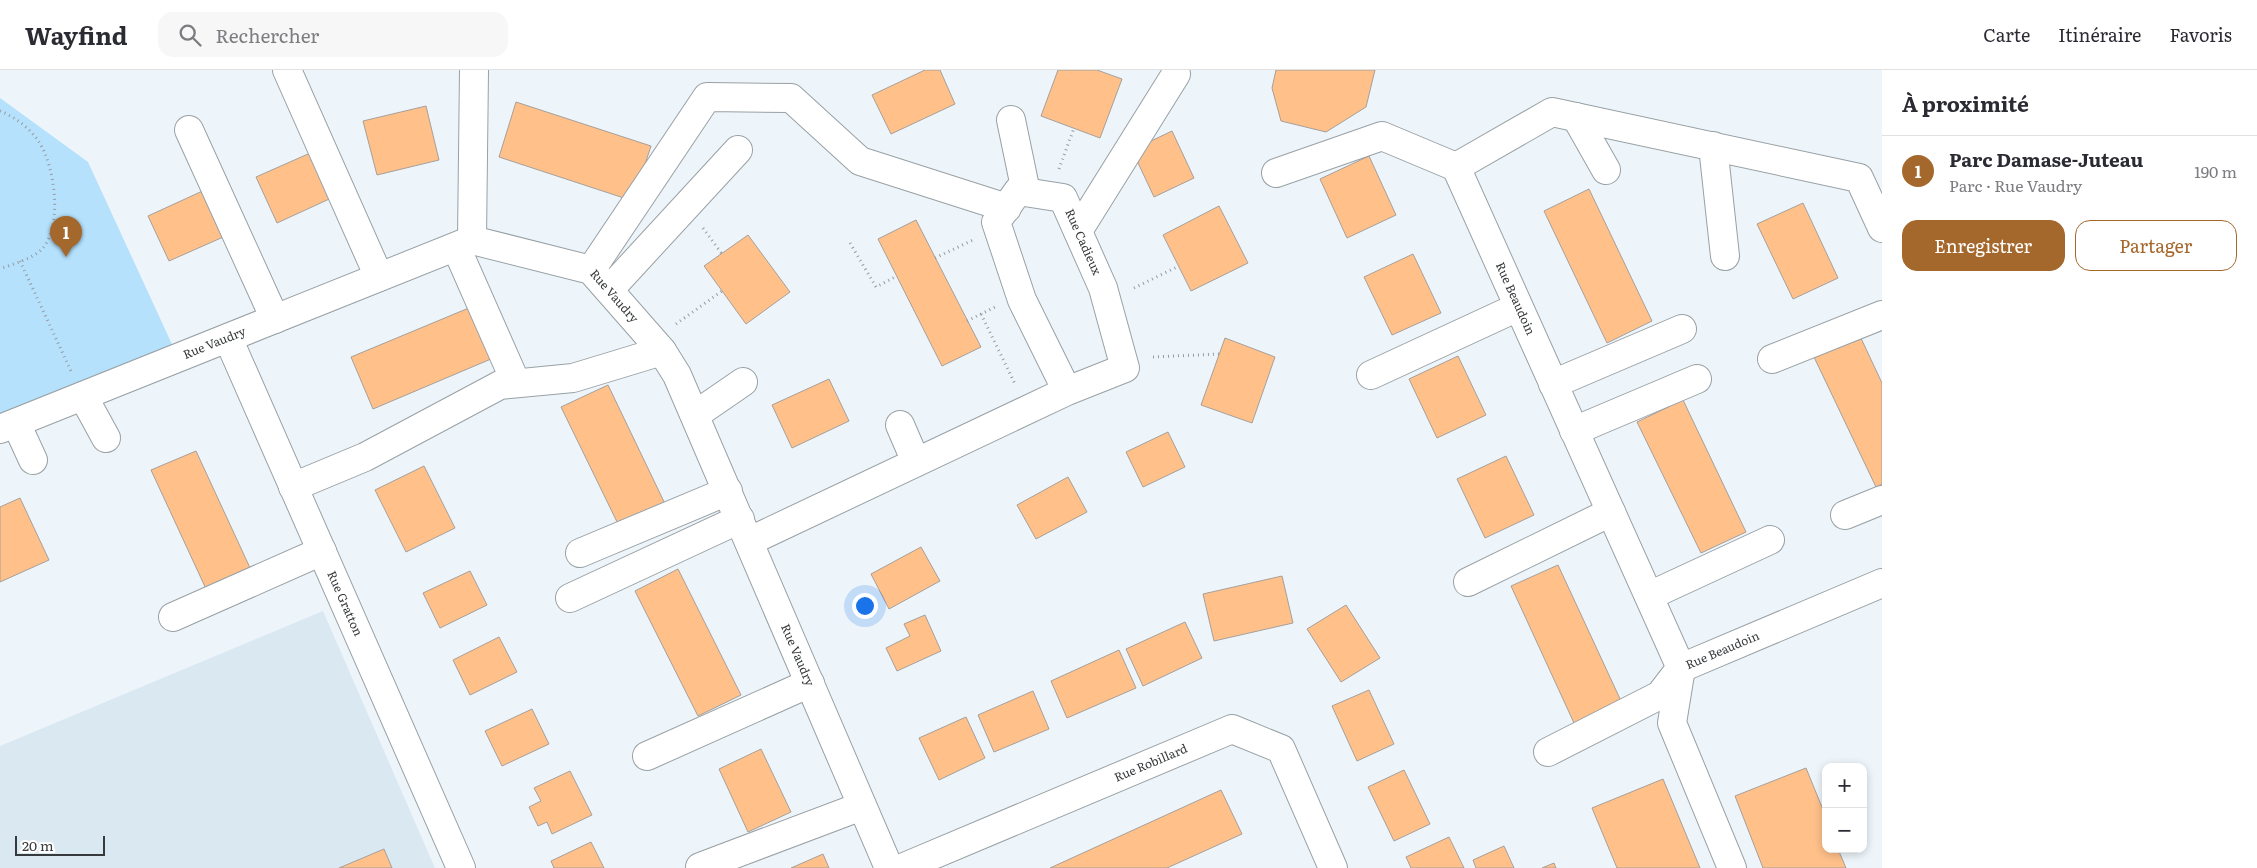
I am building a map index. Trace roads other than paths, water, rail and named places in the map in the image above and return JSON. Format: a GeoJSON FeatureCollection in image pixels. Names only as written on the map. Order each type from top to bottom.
{"type":"FeatureCollection","features":[{"type":"Feature","properties":{"kind":"street"},"geometry":{"type":"LineString","coordinates":[[287,70],[380,277]]}},
{"type":"Feature","properties":{"kind":"street"},"geometry":{"type":"LineString","coordinates":[[474,70],[464,243],[516,383]]}},
{"type":"Feature","properties":{"kind":"street"},"geometry":{"type":"LineString","coordinates":[[1078,231],[1176,74]]}},
{"type":"Feature","properties":{"kind":"street"},"geometry":{"type":"LineString","coordinates":[[591,270],[708,96],[791,98],[860,161],[1020,206]]}},
{"type":"Feature","properties":{"kind":"street"},"geometry":{"type":"LineString","coordinates":[[1276,173],[1382,136],[1456,167],[1552,112],[1859,178],[1882,228]]}},
{"type":"Feature","properties":{"kind":"street"},"geometry":{"type":"LineString","coordinates":[[1576,117],[1606,170]]}},
{"type":"Feature","properties":{"kind":"street"},"geometry":{"type":"LineString","coordinates":[[570,598],[916,462],[1067,391],[1022,300],[1020,206],[1011,120]]}},
{"type":"Feature","properties":{"kind":"street"},"geometry":{"type":"LineString","coordinates":[[189,130],[275,319]]}},
{"type":"Feature","properties":{"kind":"street"},"geometry":{"type":"LineString","coordinates":[[1713,146],[1725,256]]}},
{"type":"Feature","properties":{"kind":"street"},"geometry":{"type":"LineString","coordinates":[[609,290],[738,150]]}},
{"type":"Feature","properties":{"kind":"street","name":"Rue Beaudoin"},"geometry":{"type":"LineString","coordinates":[[1456,167],[1681,668],[1881,585]]}},
{"type":"Feature","properties":{"kind":"street","name":"Rue Cadieux"},"geometry":{"type":"LineString","coordinates":[[1020,206],[1063,198],[1103,288],[1125,368],[1067,391]]}},
{"type":"Feature","properties":{"kind":"street","name":"Rue Vaudry"},"geometry":{"type":"LineString","coordinates":[[8,426],[464,243],[591,270],[657,346],[677,375],[889,868]]}},
{"type":"Feature","properties":{"kind":"street"},"geometry":{"type":"LineString","coordinates":[[1371,375],[1518,307]]}},
{"type":"Feature","properties":{"kind":"street"},"geometry":{"type":"LineString","coordinates":[[1772,359],[1882,315]]}},
{"type":"Feature","properties":{"kind":"street"},"geometry":{"type":"LineString","coordinates":[[1553,384],[1682,329]]}},
{"type":"Feature","properties":{"kind":"street","name":"Rue Gratton"},"geometry":{"type":"LineString","coordinates":[[228,338],[461,868]]}},
{"type":"Feature","properties":{"kind":"street"},"geometry":{"type":"LineString","coordinates":[[293,487],[365,457],[500,384],[573,378],[657,346]]}},
{"type":"Feature","properties":{"kind":"street"},"geometry":{"type":"LineString","coordinates":[[1574,431],[1697,379]]}},
{"type":"Feature","properties":{"kind":"street"},"geometry":{"type":"LineString","coordinates":[[695,415],[743,382]]}},
{"type":"Feature","properties":{"kind":"street"},"geometry":{"type":"LineString","coordinates":[[82,396],[106,438]]}},
{"type":"Feature","properties":{"kind":"street"},"geometry":{"type":"LineString","coordinates":[[900,425],[916,462]]}},
{"type":"Feature","properties":{"kind":"street"},"geometry":{"type":"LineString","coordinates":[[8,426],[33,460]]}},
{"type":"Feature","properties":{"kind":"street"},"geometry":{"type":"LineString","coordinates":[[580,553],[728,492]]}},
{"type":"Feature","properties":{"kind":"street"},"geometry":{"type":"LineString","coordinates":[[1845,515],[1882,500]]}},
{"type":"Feature","properties":{"kind":"street"},"geometry":{"type":"LineString","coordinates":[[1468,582],[1611,512]]}},
{"type":"Feature","properties":{"kind":"street"},"geometry":{"type":"LineString","coordinates":[[1649,596],[1770,540]]}},
{"type":"Feature","properties":{"kind":"street"},"geometry":{"type":"LineString","coordinates":[[173,618],[322,551]]}},
{"type":"Feature","properties":{"kind":"street"},"geometry":{"type":"LineString","coordinates":[[1548,752],[1660,695],[1681,668]]}},
{"type":"Feature","properties":{"kind":"street"},"geometry":{"type":"LineString","coordinates":[[1681,668],[1672,723],[1732,868]]}},
{"type":"Feature","properties":{"kind":"street"},"geometry":{"type":"LineString","coordinates":[[647,756],[810,683]]}},
{"type":"Feature","properties":{"kind":"street","name":"Rue Robillard"},"geometry":{"type":"LineString","coordinates":[[902,868],[1232,729],[1281,749],[1333,868]]}},
{"type":"Feature","properties":{"kind":"street"},"geometry":{"type":"LineString","coordinates":[[700,867],[862,806]]}},
{"type":"Feature","properties":{"kind":"place","name":"Parc Damase-Juteau"},"geometry":{"type":"Point","coordinates":[66,257]}}]}
